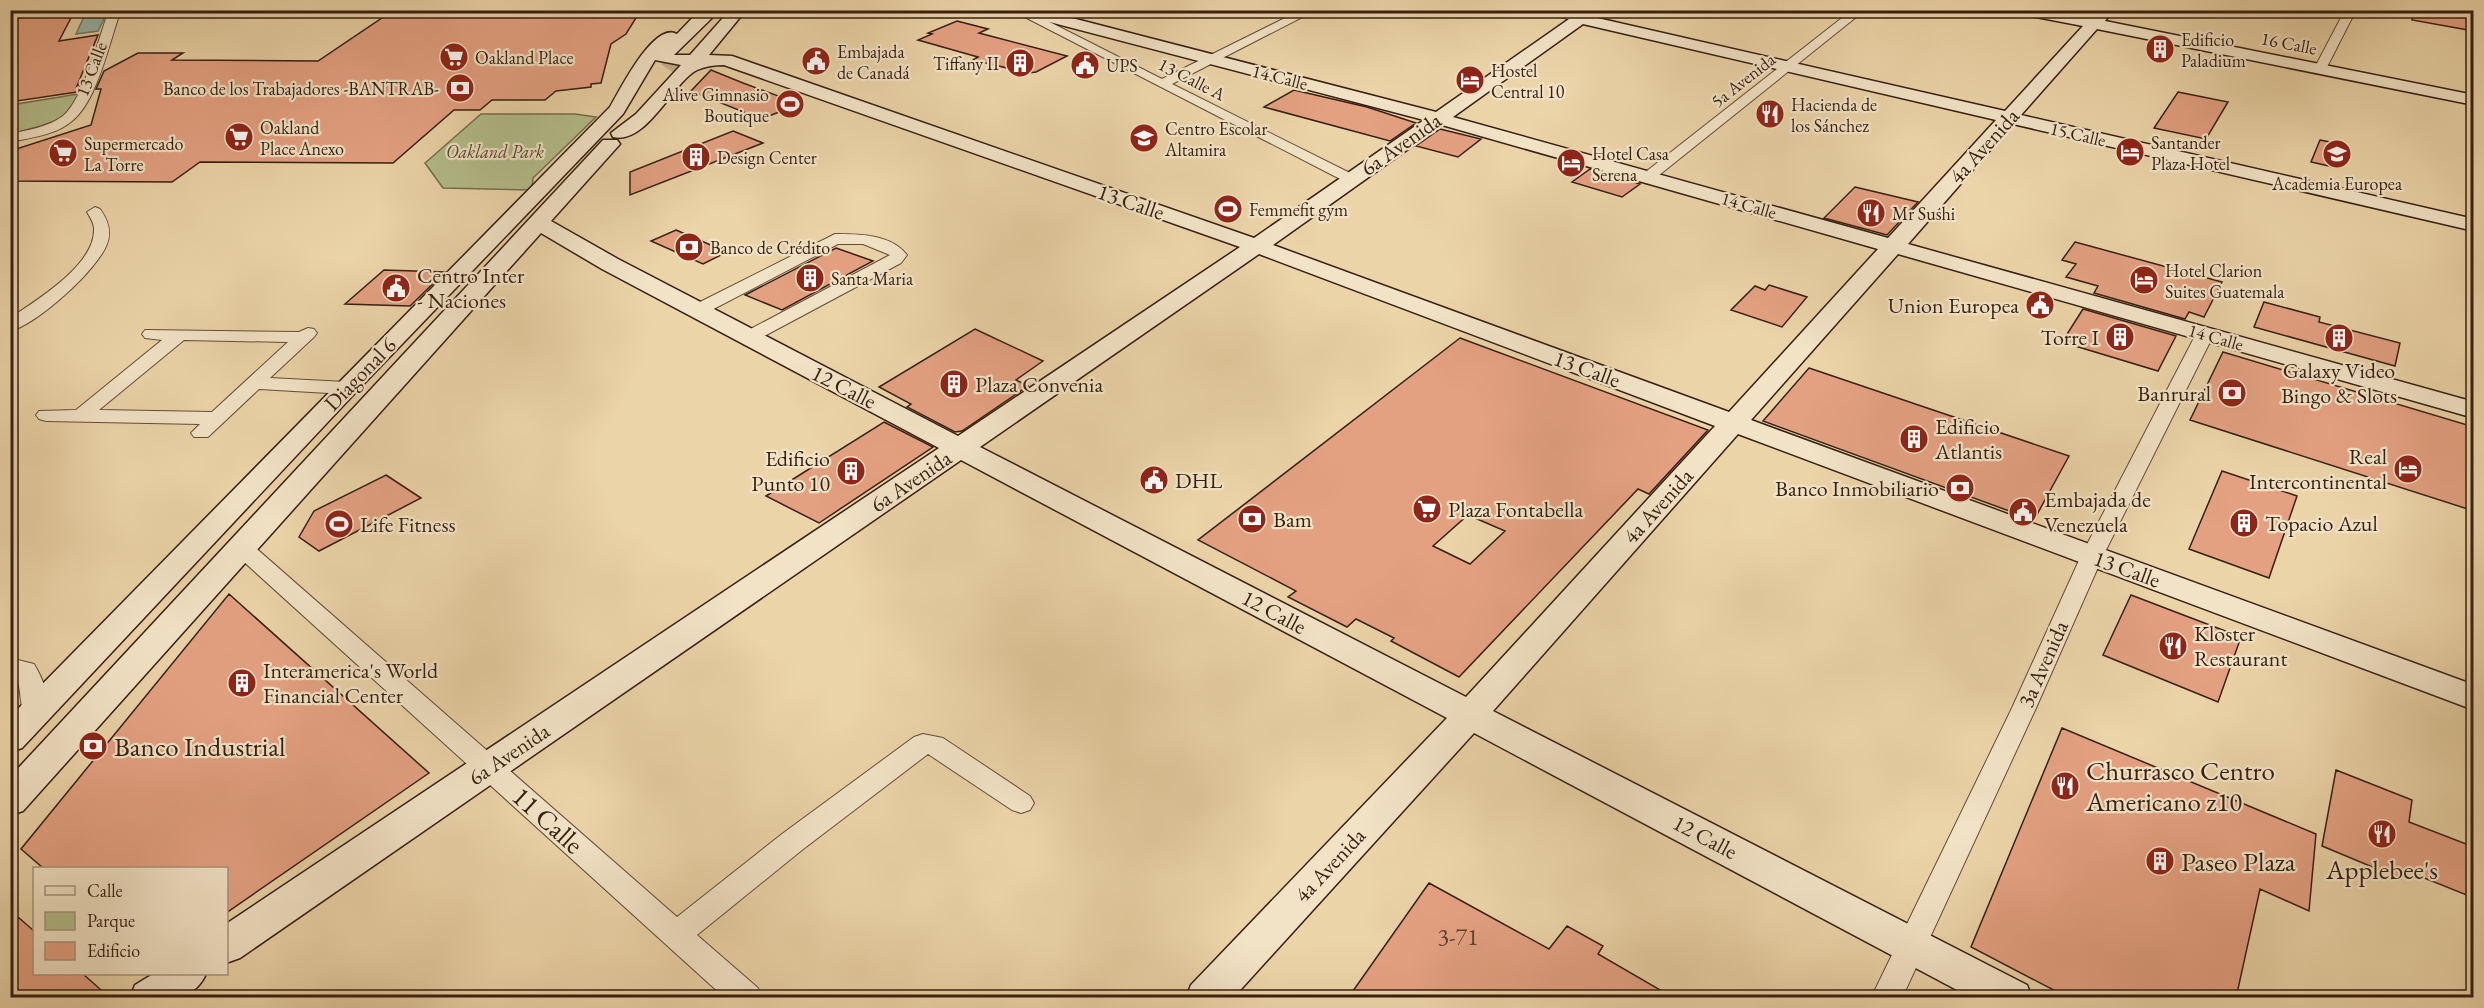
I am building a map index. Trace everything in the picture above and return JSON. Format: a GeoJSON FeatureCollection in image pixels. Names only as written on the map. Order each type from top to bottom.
{"type":"FeatureCollection","features":[{"type":"Feature","properties":{"kind":"street","name":"13 Calle"},"geometry":{"type":"LineString","coordinates":[[10,138],[60,123],[70,116],[84,95],[115,10]]}},
{"type":"Feature","properties":{"kind":"street"},"geometry":{"type":"LineString","coordinates":[[707,10],[709,13],[662,55],[673,60],[688,59],[739,10]]}},
{"type":"Feature","properties":{"kind":"street","name":"Diagonal 6"},"geometry":{"type":"LineString","coordinates":[[10,739],[346,388],[543,187],[540,178],[602,117],[615,112],[631,90],[651,53],[707,10]]}},
{"type":"Feature","properties":{"kind":"street"},"geometry":{"type":"LineString","coordinates":[[620,133],[643,118],[724,10]]}},
{"type":"Feature","properties":{"kind":"street","name":"13 Calle A"},"geometry":{"type":"LineString","coordinates":[[1016,10],[1047,21],[1086,46],[1351,179]]}},
{"type":"Feature","properties":{"kind":"street","name":"14 Calle"},"geometry":{"type":"LineString","coordinates":[[1022,10],[1047,21],[1114,34],[1438,118],[2474,410]]}},
{"type":"Feature","properties":{"kind":"street"},"geometry":{"type":"LineString","coordinates":[[1162,84],[1311,10]]}},
{"type":"Feature","properties":{"kind":"street","name":"15 Calle"},"geometry":{"type":"LineString","coordinates":[[1542,10],[1587,15],[1789,66],[2474,225]]}},
{"type":"Feature","properties":{"kind":"street","name":"5a Avenida"},"geometry":{"type":"LineString","coordinates":[[1648,177],[1860,10]]}},
{"type":"Feature","properties":{"kind":"street","name":"16 Calle"},"geometry":{"type":"LineString","coordinates":[[2026,10],[2100,17],[2320,69],[2474,100]]}},
{"type":"Feature","properties":{"kind":"street"},"geometry":{"type":"LineString","coordinates":[[2320,69],[2351,10]]}},
{"type":"Feature","properties":{"kind":"street","name":"6a Avenida"},"geometry":{"type":"LineString","coordinates":[[228,945],[1257,246],[1587,15]]}},
{"type":"Feature","properties":{"kind":"street","name":"4a Avenida"},"geometry":{"type":"LineString","coordinates":[[1206,998],[1470,715],[2100,17]]}},
{"type":"Feature","properties":{"kind":"street"},"geometry":{"type":"LineString","coordinates":[[1086,46],[1083,40],[1088,37],[1114,34]]}},
{"type":"Feature","properties":{"kind":"street","name":"13 Calle"},"geometry":{"type":"LineString","coordinates":[[688,59],[726,60],[1257,246],[2474,698]]}},
{"type":"Feature","properties":{"kind":"street","name":"Diagonal 6"},"geometry":{"type":"LineString","coordinates":[[10,801],[620,133],[668,69]]}},
{"type":"Feature","properties":{"kind":"street"},"geometry":{"type":"LineString","coordinates":[[10,326],[52,296],[94,259],[102,230],[95,212]]}},
{"type":"Feature","properties":{"kind":"street","name":"12 Calle"},"geometry":{"type":"LineString","coordinates":[[539,223],[749,337],[2012,998]]}},
{"type":"Feature","properties":{"kind":"street"},"geometry":{"type":"LineString","coordinates":[[698,310],[835,239],[866,239],[893,249],[899,255],[895,260],[749,337]]}},
{"type":"Feature","properties":{"kind":"street"},"geometry":{"type":"LineString","coordinates":[[450,282],[541,244],[554,242],[580,246]]}},
{"type":"Feature","properties":{"kind":"street"},"geometry":{"type":"LineString","coordinates":[[151,334],[308,333],[201,433]]}},
{"type":"Feature","properties":{"kind":"street","name":"3a Avenida"},"geometry":{"type":"LineString","coordinates":[[1886,998],[2024,708],[2092,556],[2205,334]]}},
{"type":"Feature","properties":{"kind":"street"},"geometry":{"type":"LineString","coordinates":[[81,415],[179,335]]}},
{"type":"Feature","properties":{"kind":"street"},"geometry":{"type":"LineString","coordinates":[[254,383],[346,388]]}},
{"type":"Feature","properties":{"kind":"street"},"geometry":{"type":"LineString","coordinates":[[46,415],[216,418]]}},
{"type":"Feature","properties":{"kind":"street","name":"11 Calle"},"geometry":{"type":"LineString","coordinates":[[241,547],[747,998]]}},
{"type":"Feature","properties":{"kind":"street"},"geometry":{"type":"LineString","coordinates":[[10,666],[25,670],[33,687],[35,714]]}},
{"type":"Feature","properties":{"kind":"street"},"geometry":{"type":"LineString","coordinates":[[676,934],[792,842],[923,744],[934,745],[1021,803]]}},
{"type":"Feature","properties":{"kind":"street"},"geometry":{"type":"LineString","coordinates":[[150,998],[184,975]]}},
{"type":"Feature","properties":{"kind":"green space"},"geometry":{"type":"Polygon","coordinates":[[[84,93],[68,116],[11,134],[11,105],[84,93]]]}},
{"type":"Feature","properties":{"kind":"green space","name":"Oakland Park"},"geometry":{"type":"Polygon","coordinates":[[[481,114],[575,114],[596,117],[533,178],[532,190],[443,188],[425,163],[481,114]]]}},
{"type":"Feature","properties":{"kind":"shaded area"},"geometry":{"type":"Polygon","coordinates":[[[108,11],[98,31],[76,34],[86,12],[108,11]]]}},
{"type":"Feature","properties":{"kind":"building"},"geometry":{"type":"Polygon","coordinates":[[[426,10],[641,10],[626,34],[611,44],[601,83],[591,84],[591,87],[556,91],[545,100],[492,100],[480,110],[454,110],[393,163],[200,162],[172,182],[10,181],[10,151],[91,125],[101,89],[96,89],[104,71],[138,53],[183,53],[172,60],[318,61],[382,18],[394,13],[421,14],[426,10]]]}},
{"type":"Feature","properties":{"kind":"building"},"geometry":{"type":"Polygon","coordinates":[[[2413,10],[2474,10],[2474,31],[2412,20],[2413,10]]]}},
{"type":"Feature","properties":{"kind":"building"},"geometry":{"type":"Polygon","coordinates":[[[74,12],[59,41],[98,35],[77,86],[81,83],[77,92],[10,102],[10,19],[74,12]]]}},
{"type":"Feature","properties":{"kind":"building"},"geometry":{"type":"Polygon","coordinates":[[[957,21],[988,29],[979,33],[1067,56],[1036,72],[1028,73],[973,60],[978,57],[918,40],[932,34],[928,33],[957,21]]]}},
{"type":"Feature","properties":{"kind":"building","name":"Design Center"},"geometry":{"type":"Polygon","coordinates":[[[711,70],[800,104],[761,119],[691,91],[711,70]]]}},
{"type":"Feature","properties":{"kind":"building"},"geometry":{"type":"Polygon","coordinates":[[[1294,90],[1367,107],[1416,123],[1390,141],[1264,107],[1294,90]]]}},
{"type":"Feature","properties":{"kind":"building"},"geometry":{"type":"Polygon","coordinates":[[[2178,92],[2228,102],[2206,139],[2154,128],[2178,92]]]}},
{"type":"Feature","properties":{"kind":"building"},"geometry":{"type":"Polygon","coordinates":[[[1440,129],[1481,139],[1458,157],[1416,146],[1440,129]]]}},
{"type":"Feature","properties":{"kind":"building","name":"Design Center"},"geometry":{"type":"Polygon","coordinates":[[[733,131],[763,143],[630,195],[630,172],[733,131]]]}},
{"type":"Feature","properties":{"kind":"building"},"geometry":{"type":"Polygon","coordinates":[[[2320,140],[2346,145],[2338,168],[2311,162],[2320,140]]]}},
{"type":"Feature","properties":{"kind":"building"},"geometry":{"type":"Polygon","coordinates":[[[1590,169],[1640,184],[1622,197],[1572,182],[1590,169]]]}},
{"type":"Feature","properties":{"kind":"building","name":"Mr Sushi"},"geometry":{"type":"Polygon","coordinates":[[[1855,187],[1918,202],[1887,235],[1824,218],[1855,187]]]}},
{"type":"Feature","properties":{"kind":"building","name":"Banco de Crédito"},"geometry":{"type":"Polygon","coordinates":[[[676,230],[727,252],[703,264],[651,241],[676,230]]]}},
{"type":"Feature","properties":{"kind":"building","name":"Hotel Clarion Suites Guatemala"},"geometry":{"type":"Polygon","coordinates":[[[2075,242],[2222,282],[2204,317],[2189,312],[2185,319],[2094,293],[2098,286],[2066,277],[2076,264],[2062,260],[2075,242]]]}},
{"type":"Feature","properties":{"kind":"building","name":"Santa Maria"},"geometry":{"type":"Polygon","coordinates":[[[836,248],[873,261],[782,310],[745,295],[836,248]]]}},
{"type":"Feature","properties":{"kind":"building","name":"Centro Inter - Naciones"},"geometry":{"type":"Polygon","coordinates":[[[384,270],[445,272],[410,306],[345,304],[384,270]]]}},
{"type":"Feature","properties":{"kind":"building"},"geometry":{"type":"Polygon","coordinates":[[[1769,285],[1807,297],[1782,327],[1731,310],[1755,286],[1765,290],[1769,285]]]}},
{"type":"Feature","properties":{"kind":"building","name":"Galaxy Video Bingo & Slots"},"geometry":{"type":"Polygon","coordinates":[[[2264,302],[2320,317],[2319,322],[2400,343],[2395,366],[2254,327],[2264,302]]]}},
{"type":"Feature","properties":{"kind":"building","name":"Torre I"},"geometry":{"type":"Polygon","coordinates":[[[2083,309],[2176,336],[2158,371],[2062,342],[2083,309]]]}},
{"type":"Feature","properties":{"kind":"building","name":"Plaza Convenia"},"geometry":{"type":"Polygon","coordinates":[[[975,329],[1043,361],[1016,380],[1028,386],[962,431],[955,432],[907,407],[911,404],[879,387],[975,329]]]}},
{"type":"Feature","properties":{"kind":"building","name":"Plaza Fontabella"},"geometry":{"type":"Polygon","coordinates":[[[1460,338],[1708,430],[1649,494],[1638,489],[1459,677],[1391,641],[1394,638],[1356,619],[1347,627],[1288,597],[1296,591],[1198,540],[1460,338]],[[1468,515],[1433,546],[1470,564],[1505,531],[1468,515]]]}},
{"type":"Feature","properties":{"kind":"building","name":"Real Intercontinental"},"geometry":{"type":"Polygon","coordinates":[[[2223,352],[2474,427],[2474,511],[2190,420],[2223,352]]]}},
{"type":"Feature","properties":{"kind":"building","name":"Edificio Atlantis"},"geometry":{"type":"Polygon","coordinates":[[[1809,368],[2069,456],[2034,520],[1763,421],[1809,368]]]}},
{"type":"Feature","properties":{"kind":"building","name":"Edificio Punto 10"},"geometry":{"type":"Polygon","coordinates":[[[884,422],[933,447],[819,523],[766,496],[884,422]]]}},
{"type":"Feature","properties":{"kind":"building","name":"Topacio Azul"},"geometry":{"type":"Polygon","coordinates":[[[2222,471],[2297,496],[2269,578],[2189,549],[2222,471]]]}},
{"type":"Feature","properties":{"kind":"building","name":"Life Fitness"},"geometry":{"type":"Polygon","coordinates":[[[386,475],[421,498],[319,551],[299,537],[314,511],[386,475]]]}},
{"type":"Feature","properties":{"kind":"building","name":"Interamerica's World Financial Center"},"geometry":{"type":"Polygon","coordinates":[[[229,594],[429,773],[228,912],[228,867],[42,867],[21,849],[229,594]]]}},
{"type":"Feature","properties":{"kind":"building","name":"Kloster Restaurant"},"geometry":{"type":"Polygon","coordinates":[[[2131,595],[2241,637],[2218,702],[2103,655],[2131,595]]]}},
{"type":"Feature","properties":{"kind":"building","name":"Paseo Plaza"},"geometry":{"type":"Polygon","coordinates":[[[2062,728],[2316,834],[2309,911],[2260,889],[2236,998],[2069,998],[1971,947],[2062,728]]]}},
{"type":"Feature","properties":{"kind":"building","name":"Applebee's"},"geometry":{"type":"Polygon","coordinates":[[[2336,770],[2412,800],[2409,822],[2474,847],[2474,898],[2402,869],[2401,879],[2322,846],[2336,770]]]}},
{"type":"Feature","properties":{"kind":"building"},"geometry":{"type":"Polygon","coordinates":[[[1429,883],[1549,949],[1567,926],[1603,946],[1598,954],[1674,998],[1348,998],[1429,883]]]}},
{"type":"Feature","properties":{"kind":"building"},"geometry":{"type":"Polygon","coordinates":[[[10,910],[33,930],[33,975],[84,975],[110,998],[10,998],[10,910]]]}},
{"type":"Feature","properties":{"kind":"tunnel"},"geometry":{"type":"LineString","coordinates":[[668,69],[680,51]]}},
{"type":"Feature","properties":{"kind":"place","name":"Edificio Paladium"},"geometry":{"type":"Point","coordinates":[2160,49]}},
{"type":"Feature","properties":{"kind":"place","name":"Oakland Place"},"geometry":{"type":"Point","coordinates":[454,57]}},
{"type":"Feature","properties":{"kind":"place","name":"Embajada de Canadá"},"geometry":{"type":"Point","coordinates":[816,61]}},
{"type":"Feature","properties":{"kind":"place","name":"Tiffany II"},"geometry":{"type":"Point","coordinates":[1020,63]}},
{"type":"Feature","properties":{"kind":"place","name":"UPS"},"geometry":{"type":"Point","coordinates":[1085,65]}},
{"type":"Feature","properties":{"kind":"place","name":"Hostel Central 10"},"geometry":{"type":"Point","coordinates":[1470,80]}},
{"type":"Feature","properties":{"kind":"place","name":"Banco de los Trabajadores -BANTRAB-"},"geometry":{"type":"Point","coordinates":[460,88]}},
{"type":"Feature","properties":{"kind":"place","name":"Alive Gimnasio Boutique"},"geometry":{"type":"Point","coordinates":[790,104]}},
{"type":"Feature","properties":{"kind":"place","name":"Hacienda de los Sánchez"},"geometry":{"type":"Point","coordinates":[1770,114]}},
{"type":"Feature","properties":{"kind":"place","name":"Oakland Place Anexo"},"geometry":{"type":"Point","coordinates":[239,137]}},
{"type":"Feature","properties":{"kind":"place","name":"Centro Escolar Altamira"},"geometry":{"type":"Point","coordinates":[1144,138]}},
{"type":"Feature","properties":{"kind":"place","name":"Santander Plaza Hotel"},"geometry":{"type":"Point","coordinates":[2130,152]}},
{"type":"Feature","properties":{"kind":"place","name":"Supermercado La Torre"},"geometry":{"type":"Point","coordinates":[63,153]}},
{"type":"Feature","properties":{"kind":"place","name":"Academia Europea"},"geometry":{"type":"Point","coordinates":[2337,154]}},
{"type":"Feature","properties":{"kind":"place","name":"Design Center"},"geometry":{"type":"Point","coordinates":[696,157]}},
{"type":"Feature","properties":{"kind":"place","name":"Hotel Casa Serena"},"geometry":{"type":"Point","coordinates":[1571,163]}},
{"type":"Feature","properties":{"kind":"place","name":"Femmefit gym"},"geometry":{"type":"Point","coordinates":[1228,209]}},
{"type":"Feature","properties":{"kind":"place","name":"Mr Sushi"},"geometry":{"type":"Point","coordinates":[1871,213]}},
{"type":"Feature","properties":{"kind":"place","name":"Banco de Crédito"},"geometry":{"type":"Point","coordinates":[689,247]}},
{"type":"Feature","properties":{"kind":"place","name":"Santa Maria"},"geometry":{"type":"Point","coordinates":[810,278]}},
{"type":"Feature","properties":{"kind":"place","name":"Hotel Clarion Suites Guatemala"},"geometry":{"type":"Point","coordinates":[2144,280]}},
{"type":"Feature","properties":{"kind":"place","name":"Centro Inter - Naciones"},"geometry":{"type":"Point","coordinates":[396,288]}},
{"type":"Feature","properties":{"kind":"place","name":"Union Europea"},"geometry":{"type":"Point","coordinates":[2040,305]}},
{"type":"Feature","properties":{"kind":"place","name":"Torre I"},"geometry":{"type":"Point","coordinates":[2120,337]}},
{"type":"Feature","properties":{"kind":"place","name":"Galaxy Video Bingo & Slots"},"geometry":{"type":"Point","coordinates":[2339,338]}},
{"type":"Feature","properties":{"kind":"place","name":"Plaza Convenia"},"geometry":{"type":"Point","coordinates":[954,384]}},
{"type":"Feature","properties":{"kind":"place","name":"Banrural"},"geometry":{"type":"Point","coordinates":[2232,393]}},
{"type":"Feature","properties":{"kind":"place","name":"Edificio Atlantis"},"geometry":{"type":"Point","coordinates":[1914,439]}},
{"type":"Feature","properties":{"kind":"place","name":"Real Intercontinental"},"geometry":{"type":"Point","coordinates":[2408,469]}},
{"type":"Feature","properties":{"kind":"place","name":"Edificio Punto 10"},"geometry":{"type":"Point","coordinates":[851,471]}},
{"type":"Feature","properties":{"kind":"place","name":"DHL"},"geometry":{"type":"Point","coordinates":[1154,480]}},
{"type":"Feature","properties":{"kind":"place","name":"Banco Inmobiliario"},"geometry":{"type":"Point","coordinates":[1960,488]}},
{"type":"Feature","properties":{"kind":"place","name":"Plaza Fontabella"},"geometry":{"type":"Point","coordinates":[1427,509]}},
{"type":"Feature","properties":{"kind":"place","name":"Embajada de Venezuela"},"geometry":{"type":"Point","coordinates":[2023,512]}},
{"type":"Feature","properties":{"kind":"place","name":"Bam"},"geometry":{"type":"Point","coordinates":[1252,519]}},
{"type":"Feature","properties":{"kind":"place","name":"Topacio Azul"},"geometry":{"type":"Point","coordinates":[2244,523]}},
{"type":"Feature","properties":{"kind":"place","name":"Life Fitness"},"geometry":{"type":"Point","coordinates":[339,524]}},
{"type":"Feature","properties":{"kind":"place","name":"Kloster Restaurant"},"geometry":{"type":"Point","coordinates":[2173,646]}},
{"type":"Feature","properties":{"kind":"place","name":"Interamerica's World Financial Center"},"geometry":{"type":"Point","coordinates":[242,683]}},
{"type":"Feature","properties":{"kind":"place","name":"Banco Industrial"},"geometry":{"type":"Point","coordinates":[93,746]}},
{"type":"Feature","properties":{"kind":"place","name":"Churrasco Centro Americano z10"},"geometry":{"type":"Point","coordinates":[2065,786]}},
{"type":"Feature","properties":{"kind":"place","name":"Applebee's"},"geometry":{"type":"Point","coordinates":[2382,834]}},
{"type":"Feature","properties":{"kind":"place","name":"Paseo Plaza"},"geometry":{"type":"Point","coordinates":[2160,861]}}]}
